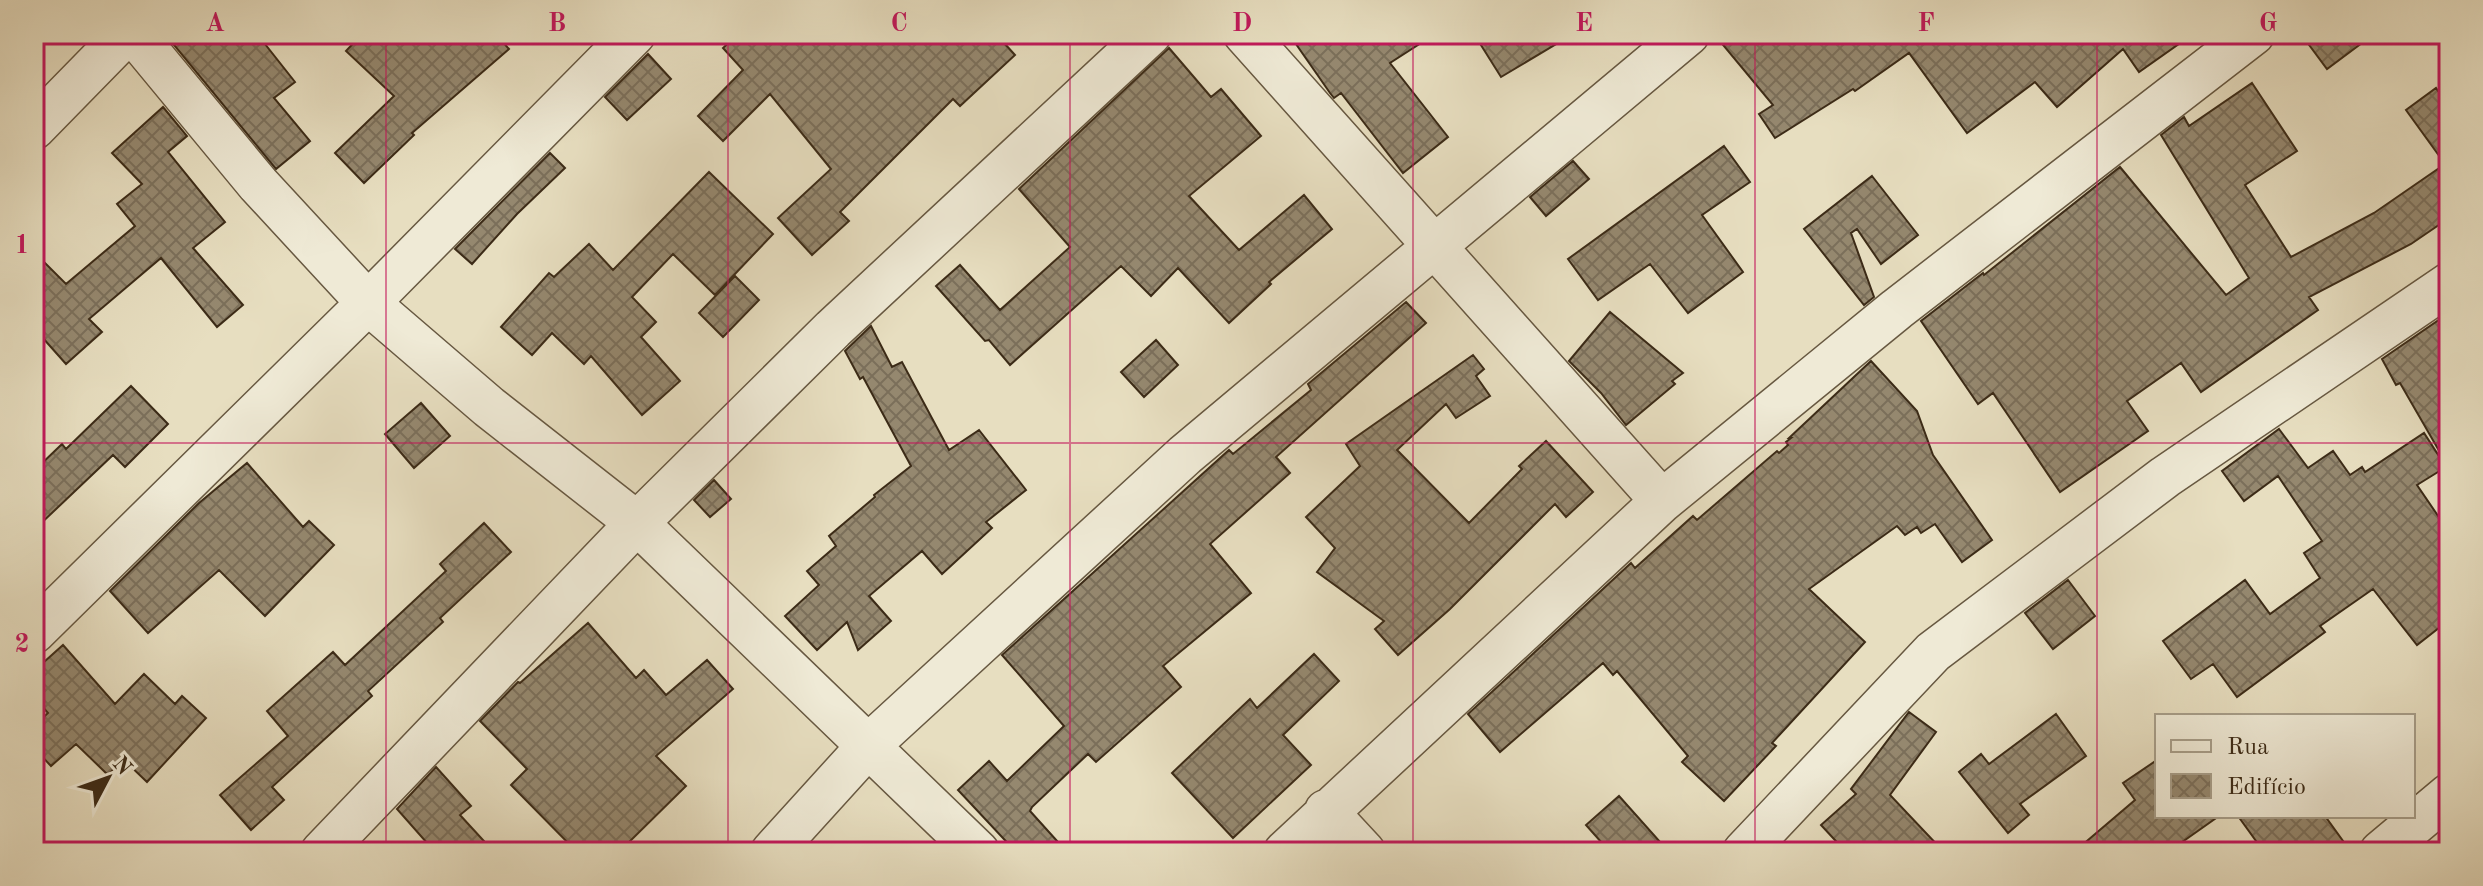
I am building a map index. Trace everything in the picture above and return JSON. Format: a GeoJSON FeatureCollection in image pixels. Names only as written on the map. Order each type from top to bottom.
{"type":"FeatureCollection","features":[{"type":"Feature","properties":{"kind":"street"},"geometry":{"type":"LineString","coordinates":[[34,128],[126,34]]}},
{"type":"Feature","properties":{"kind":"street"},"geometry":{"type":"LineString","coordinates":[[134,34],[258,184],[368,303],[489,407],[637,523],[978,852]]}},
{"type":"Feature","properties":{"kind":"street"},"geometry":{"type":"LineString","coordinates":[[34,632],[368,303],[634,34]]}},
{"type":"Feature","properties":{"kind":"street"},"geometry":{"type":"LineString","coordinates":[[322,852],[637,523],[833,329],[1150,34]]}},
{"type":"Feature","properties":{"kind":"street"},"geometry":{"type":"LineString","coordinates":[[1245,34],[1662,501]]}},
{"type":"Feature","properties":{"kind":"street"},"geometry":{"type":"LineString","coordinates":[[772,852],[869,745],[1185,455],[1688,34]]}},
{"type":"Feature","properties":{"kind":"street"},"geometry":{"type":"LineString","coordinates":[[1285,852],[1662,501],[1897,309],[2253,34]]}},
{"type":"Feature","properties":{"kind":"street"},"geometry":{"type":"LineString","coordinates":[[1744,852],[1933,652],[2165,477],[2449,284]]}},
{"type":"Feature","properties":{"kind":"street"},"geometry":{"type":"LineString","coordinates":[[2381,852],[2449,795]]}},
{"type":"Feature","properties":{"kind":"street"},"geometry":{"type":"LineString","coordinates":[[1326,811],[1364,852]]}},
{"type":"Feature","properties":{"kind":"building"},"geometry":{"type":"Polygon","coordinates":[[[188,34],[257,34],[295,82],[274,98],[310,141],[276,169],[174,45],[188,34]]]}},
{"type":"Feature","properties":{"kind":"building"},"geometry":{"type":"Polygon","coordinates":[[[362,34],[496,34],[509,49],[412,133],[414,135],[364,183],[335,153],[394,96],[346,51],[362,34]]]}},
{"type":"Feature","properties":{"kind":"building"},"geometry":{"type":"Polygon","coordinates":[[[738,34],[996,34],[1015,55],[960,106],[953,99],[840,212],[849,221],[812,255],[778,218],[831,169],[770,94],[723,141],[698,116],[743,70],[723,48],[738,34]]]}},
{"type":"Feature","properties":{"kind":"building"},"geometry":{"type":"Polygon","coordinates":[[[1289,34],[1435,34],[1390,63],[1448,137],[1403,173],[1341,93],[1334,98],[1289,34]]]}},
{"type":"Feature","properties":{"kind":"building"},"geometry":{"type":"Polygon","coordinates":[[[1474,34],[1573,34],[1501,77],[1474,34]]]}},
{"type":"Feature","properties":{"kind":"building"},"geometry":{"type":"Polygon","coordinates":[[[1714,34],[2193,34],[2139,72],[2123,49],[2057,107],[2035,82],[1967,133],[1909,53],[1855,91],[1853,89],[1775,138],[1759,114],[1773,105],[1714,34]]]}},
{"type":"Feature","properties":{"kind":"building"},"geometry":{"type":"Polygon","coordinates":[[[2301,34],[2374,34],[2327,69],[2301,34]]]}},
{"type":"Feature","properties":{"kind":"building"},"geometry":{"type":"Polygon","coordinates":[[[1169,48],[1211,97],[1221,89],[1261,136],[1189,196],[1239,250],[1304,195],[1332,229],[1269,282],[1271,284],[1229,323],[1178,268],[1151,296],[1121,266],[1010,365],[936,286],[960,265],[1000,310],[1070,247],[1019,189],[1169,48]]]}},
{"type":"Feature","properties":{"kind":"building"},"geometry":{"type":"Polygon","coordinates":[[[648,54],[671,79],[627,120],[605,97],[648,54]]]}},
{"type":"Feature","properties":{"kind":"building"},"geometry":{"type":"Polygon","coordinates":[[[2252,83],[2297,151],[2245,185],[2291,257],[2374,213],[2445,164],[2406,110],[2436,88],[2449,107],[2449,218],[2411,244],[2309,297],[2318,310],[2201,392],[2181,363],[2127,401],[2148,431],[2060,492],[1993,393],[1978,404],[1921,321],[2120,167],[2226,295],[2249,278],[2161,135],[2184,117],[2189,126],[2252,83]]]}},
{"type":"Feature","properties":{"kind":"building"},"geometry":{"type":"Polygon","coordinates":[[[163,107],[187,136],[168,152],[225,222],[193,248],[243,305],[217,327],[161,258],[89,319],[102,332],[66,364],[34,328],[34,252],[66,284],[135,226],[117,204],[142,184],[112,153],[163,107]]]}},
{"type":"Feature","properties":{"kind":"building"},"geometry":{"type":"Polygon","coordinates":[[[1724,146],[1750,182],[1702,215],[1743,272],[1688,313],[1650,264],[1598,300],[1568,259],[1724,146]]]}},
{"type":"Feature","properties":{"kind":"building"},"geometry":{"type":"Polygon","coordinates":[[[550,153],[565,168],[517,214],[472,264],[455,249],[550,153]]]}},
{"type":"Feature","properties":{"kind":"building"},"geometry":{"type":"Polygon","coordinates":[[[1573,161],[1589,179],[1546,216],[1530,197],[1573,161]]]}},
{"type":"Feature","properties":{"kind":"building"},"geometry":{"type":"Polygon","coordinates":[[[709,172],[773,234],[715,295],[673,254],[632,297],[656,322],[641,337],[680,381],[642,415],[591,356],[584,364],[552,333],[532,355],[501,327],[549,273],[554,277],[589,244],[613,270],[709,172]]]}},
{"type":"Feature","properties":{"kind":"building"},"geometry":{"type":"Polygon","coordinates":[[[1872,176],[1918,235],[1881,264],[1857,229],[1851,233],[1874,297],[1864,305],[1804,229],[1872,176]]]}},
{"type":"Feature","properties":{"kind":"building"},"geometry":{"type":"Polygon","coordinates":[[[735,276],[759,300],[723,337],[699,313],[735,276]]]}},
{"type":"Feature","properties":{"kind":"building"},"geometry":{"type":"Polygon","coordinates":[[[1406,302],[1426,323],[1276,457],[1290,473],[1210,544],[1251,593],[1163,666],[1181,687],[1096,762],[1088,754],[1032,807],[1030,811],[1067,852],[1016,852],[958,790],[989,761],[1007,781],[1064,726],[1002,655],[1229,450],[1233,454],[1311,390],[1308,384],[1406,302]]]}},
{"type":"Feature","properties":{"kind":"building"},"geometry":{"type":"Polygon","coordinates":[[[1610,312],[1683,373],[1672,381],[1675,384],[1626,425],[1601,393],[1569,361],[1610,312]]]}},
{"type":"Feature","properties":{"kind":"building"},"geometry":{"type":"Polygon","coordinates":[[[2449,313],[2449,468],[2400,383],[2396,385],[2382,359],[2449,313]]]}},
{"type":"Feature","properties":{"kind":"building"},"geometry":{"type":"Polygon","coordinates":[[[871,326],[892,367],[902,362],[949,450],[979,430],[1026,490],[986,522],[992,528],[942,574],[922,551],[869,596],[891,621],[858,650],[847,622],[817,650],[785,616],[819,585],[807,571],[836,546],[829,536],[911,466],[863,377],[860,379],[845,351],[871,326]]]}},
{"type":"Feature","properties":{"kind":"building"},"geometry":{"type":"Polygon","coordinates":[[[1156,340],[1178,365],[1144,397],[1121,372],[1156,340]]]}},
{"type":"Feature","properties":{"kind":"building"},"geometry":{"type":"Polygon","coordinates":[[[1473,355],[1484,369],[1476,376],[1490,396],[1456,418],[1446,404],[1397,450],[1469,523],[1522,469],[1519,466],[1546,441],[1593,492],[1566,517],[1555,504],[1450,609],[1398,655],[1375,629],[1384,621],[1317,572],[1335,548],[1306,517],[1360,466],[1346,444],[1473,355]]]}},
{"type":"Feature","properties":{"kind":"building"},"geometry":{"type":"Polygon","coordinates":[[[1871,361],[1917,411],[1933,455],[1992,540],[1962,562],[1935,524],[1921,533],[1917,527],[1905,535],[1897,526],[1809,589],[1865,642],[1772,743],[1776,746],[1724,801],[1682,762],[1688,756],[1617,671],[1613,675],[1603,663],[1500,752],[1468,714],[1631,563],[1635,568],[1693,516],[1697,520],[1777,451],[1779,453],[1788,445],[1786,442],[1789,438],[1871,361]]]}},
{"type":"Feature","properties":{"kind":"building"},"geometry":{"type":"Polygon","coordinates":[[[131,386],[168,424],[125,467],[113,455],[34,530],[34,471],[62,444],[66,449],[131,386]]]}},
{"type":"Feature","properties":{"kind":"building"},"geometry":{"type":"Polygon","coordinates":[[[421,403],[450,436],[414,468],[385,434],[421,403]]]}},
{"type":"Feature","properties":{"kind":"building"},"geometry":{"type":"Polygon","coordinates":[[[2279,429],[2308,468],[2333,451],[2350,475],[2362,467],[2365,472],[2424,433],[2446,467],[2417,485],[2449,532],[2449,620],[2417,645],[2373,589],[2320,626],[2325,632],[2237,697],[2213,664],[2191,679],[2163,641],[2245,580],[2270,614],[2320,578],[2304,553],[2322,541],[2278,476],[2244,501],[2222,471],[2279,429]]]}},
{"type":"Feature","properties":{"kind":"building"},"geometry":{"type":"Polygon","coordinates":[[[247,463],[303,527],[309,521],[334,545],[265,616],[219,570],[148,633],[110,591],[199,503],[247,463]]]}},
{"type":"Feature","properties":{"kind":"building"},"geometry":{"type":"Polygon","coordinates":[[[714,480],[731,499],[710,517],[694,500],[714,480]]]}},
{"type":"Feature","properties":{"kind":"building"},"geometry":{"type":"Polygon","coordinates":[[[484,523],[511,552],[440,618],[443,622],[368,691],[372,696],[272,787],[284,800],[251,830],[220,795],[288,736],[267,711],[333,652],[345,665],[446,571],[440,564],[484,523]]]}},
{"type":"Feature","properties":{"kind":"building"},"geometry":{"type":"Polygon","coordinates":[[[2068,580],[2095,616],[2053,649],[2025,613],[2068,580]]]}},
{"type":"Feature","properties":{"kind":"building"},"geometry":{"type":"Polygon","coordinates":[[[588,623],[636,678],[644,670],[666,695],[707,660],[733,689],[656,756],[686,786],[619,852],[577,852],[511,785],[527,769],[480,721],[518,682],[588,623]]]}},
{"type":"Feature","properties":{"kind":"building"},"geometry":{"type":"Polygon","coordinates":[[[63,645],[115,704],[144,674],[175,704],[182,696],[206,718],[147,782],[123,759],[108,775],[76,744],[51,766],[34,748],[34,726],[48,713],[34,697],[34,671],[63,645]]]}},
{"type":"Feature","properties":{"kind":"building"},"geometry":{"type":"Polygon","coordinates":[[[1314,654],[1339,681],[1283,735],[1311,765],[1233,838],[1172,773],[1250,699],[1257,708],[1314,654]]]}},
{"type":"Feature","properties":{"kind":"building"},"geometry":{"type":"Polygon","coordinates":[[[1909,712],[1936,732],[1890,795],[1944,852],[1846,852],[1821,825],[1856,794],[1851,789],[1909,712]]]}},
{"type":"Feature","properties":{"kind":"building"},"geometry":{"type":"Polygon","coordinates":[[[2056,714],[2086,756],[2020,804],[2029,815],[2008,833],[1959,772],[1981,754],[1989,764],[2056,714]]]}},
{"type":"Feature","properties":{"kind":"building"},"geometry":{"type":"Polygon","coordinates":[[[2155,761],[2155,818],[2216,818],[2168,852],[2074,852],[2135,800],[2123,783],[2155,761]]]}},
{"type":"Feature","properties":{"kind":"building"},"geometry":{"type":"Polygon","coordinates":[[[436,767],[471,806],[460,815],[494,852],[435,852],[397,809],[436,767]]]}},
{"type":"Feature","properties":{"kind":"building"},"geometry":{"type":"Polygon","coordinates":[[[1619,796],[1669,852],[1610,852],[1586,825],[1619,796]]]}},
{"type":"Feature","properties":{"kind":"building"},"geometry":{"type":"Polygon","coordinates":[[[2239,818],[2326,818],[2351,852],[2264,852],[2239,818]]]}}]}
